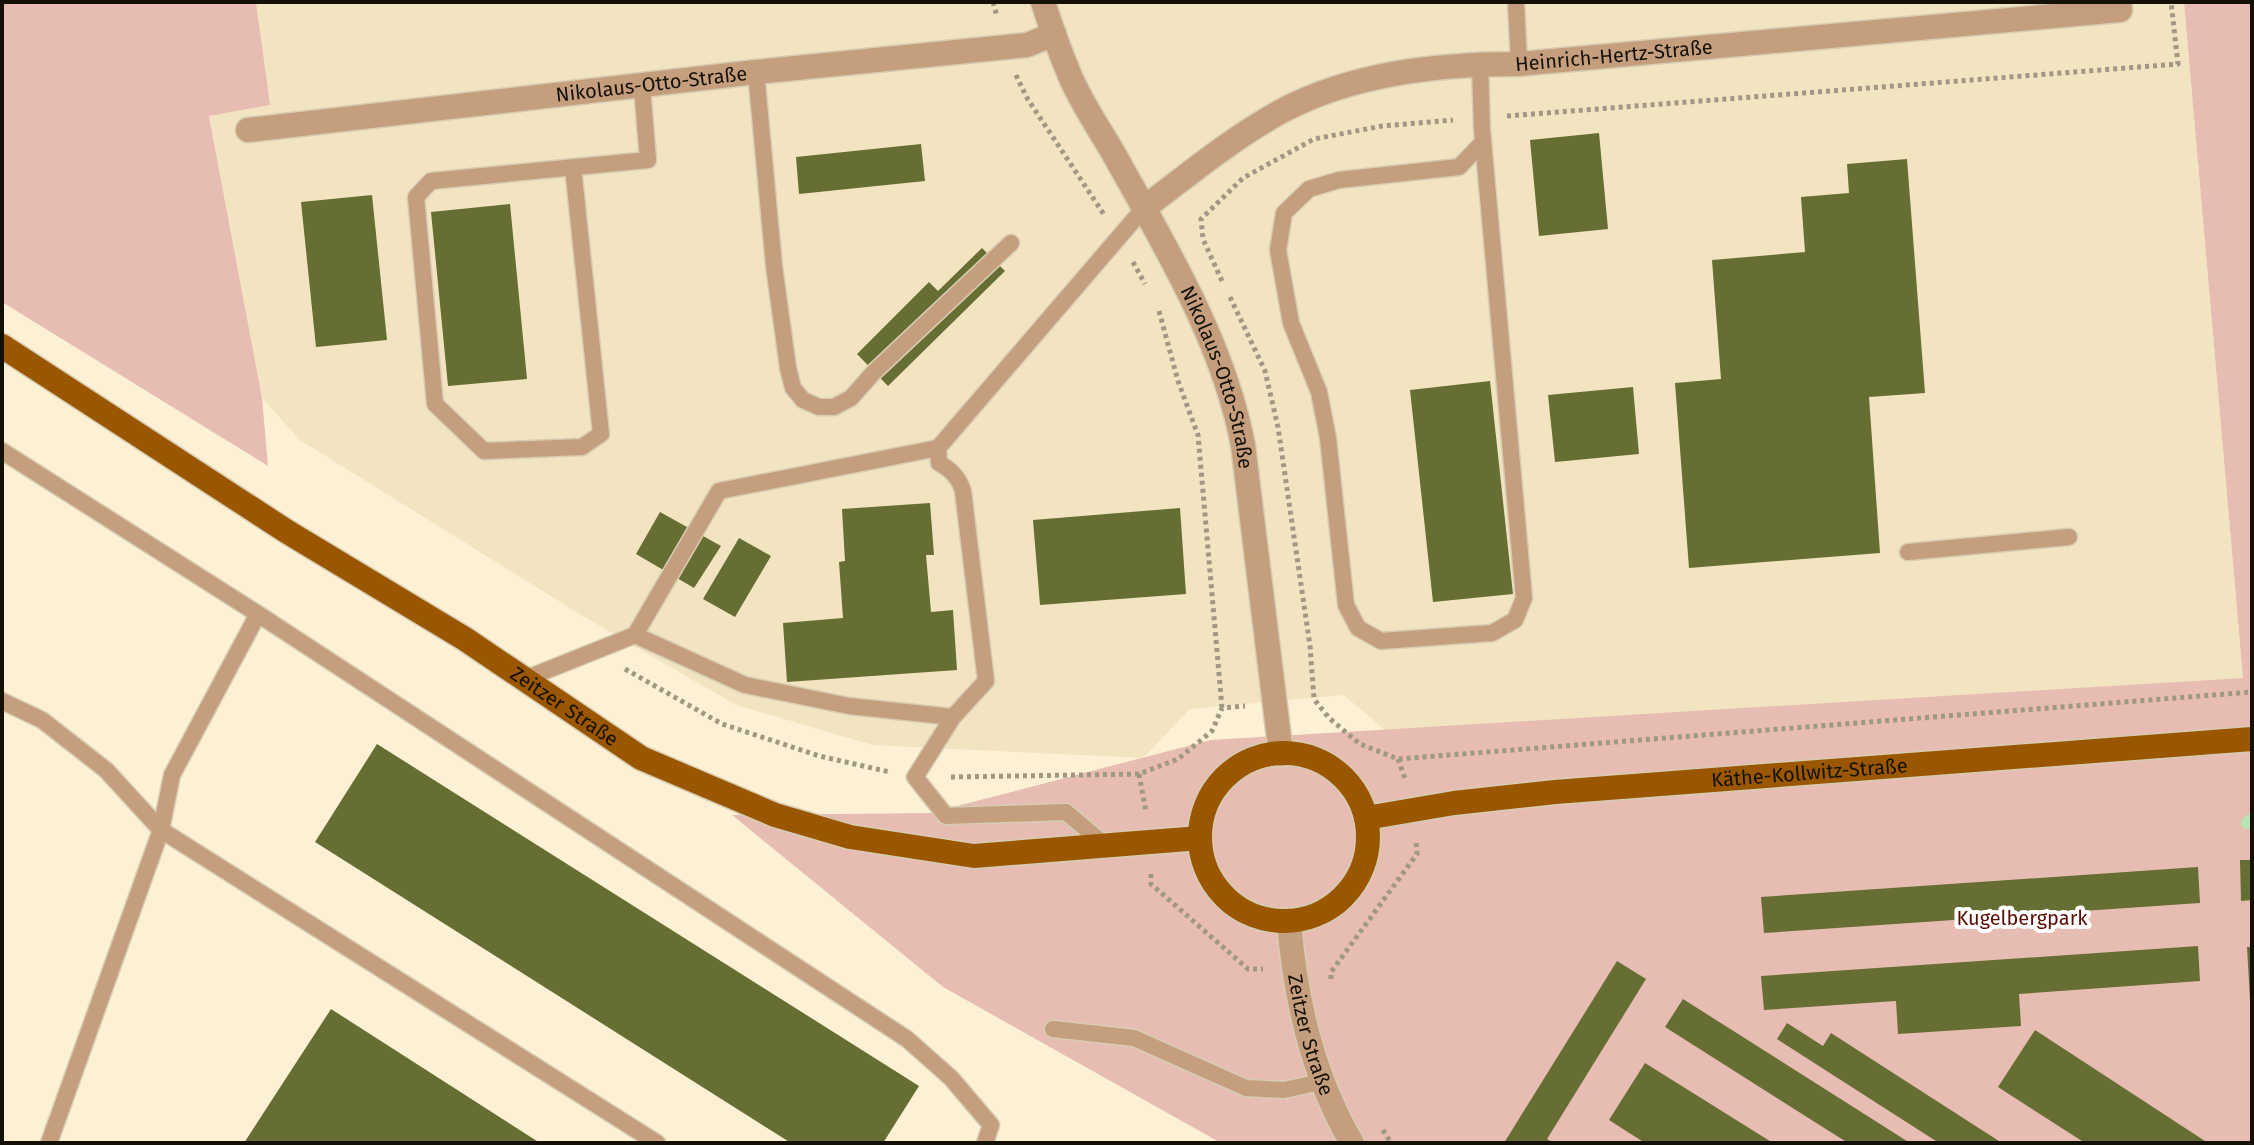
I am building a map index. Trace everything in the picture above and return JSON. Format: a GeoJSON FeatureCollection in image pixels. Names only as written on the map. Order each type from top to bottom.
{"type":"FeatureCollection","features":[{"type":"Feature","properties":{"kind":"main road","name":"Zeitzer Straße"},"geometry":{"type":"LineString","coordinates":[[2,346],[286,531],[465,639],[641,758],[775,815],[850,837],[974,856],[1200,838]]}},
{"type":"Feature","properties":{"kind":"main road","name":"Käthe-Kollwitz-Straße"},"geometry":{"type":"LineString","coordinates":[[1366,818],[1555,792],[2252,739]]}},
{"type":"Feature","properties":{"kind":"main road"},"geometry":{"type":"LineString","coordinates":[[1281,754],[1310,758],[1335,771],[1355,791],[1366,818],[1367,850],[1356,881],[1346,894],[1327,909],[1305,919],[1289,921],[1255,916],[1227,899],[1207,871],[1200,838],[1207,806],[1224,779],[1250,761],[1281,754]]}},
{"type":"Feature","properties":{"kind":"street","name":"Nikolaus-Otto-Straße"},"geometry":{"type":"LineString","coordinates":[[1043,2],[1071,78],[1144,208],[1206,328],[1235,403],[1243,445],[1281,754]]}},
{"type":"Feature","properties":{"kind":"street","name":"Heinrich-Hertz-Straße"},"geometry":{"type":"LineString","coordinates":[[1144,208],[1218,152],[1279,113],[1321,93],[1366,80],[1480,64],[1519,64],[2120,6]]}},
{"type":"Feature","properties":{"kind":"street","name":"Nikolaus-Otto-Straße"},"geometry":{"type":"LineString","coordinates":[[248,130],[756,72],[1027,45],[1054,34]]}},
{"type":"Feature","properties":{"kind":"street","name":"Zeitzer Straße"},"geometry":{"type":"LineString","coordinates":[[1289,921],[1302,1020],[1321,1082],[1352,1143]]}},
{"type":"Feature","properties":{"kind":"lane"},"geometry":{"type":"LineString","coordinates":[[1516,2],[1519,64]]}},
{"type":"Feature","properties":{"kind":"lane"},"geometry":{"type":"LineString","coordinates":[[1480,64],[1481,118],[1524,598],[1515,620],[1492,633],[1381,641],[1358,628],[1346,605],[1328,438],[1319,392],[1291,323],[1278,250],[1284,213],[1309,189],[1339,180],[1459,167],[1483,142]]}},
{"type":"Feature","properties":{"kind":"lane"},"geometry":{"type":"LineString","coordinates":[[756,72],[774,266],[788,368],[793,388],[803,400],[819,407],[834,407],[851,398],[1011,243]]}},
{"type":"Feature","properties":{"kind":"lane"},"geometry":{"type":"LineString","coordinates":[[573,167],[601,434],[582,447],[484,451],[435,404],[416,197],[431,181],[573,167],[648,160],[642,87]]}},
{"type":"Feature","properties":{"kind":"lane"},"geometry":{"type":"LineString","coordinates":[[525,679],[635,635],[719,491],[938,448],[1144,208]]}},
{"type":"Feature","properties":{"kind":"lane"},"geometry":{"type":"LineString","coordinates":[[938,448],[939,463],[955,475],[963,491],[986,681],[953,717],[915,777],[946,816],[1066,812],[1106,846]]}},
{"type":"Feature","properties":{"kind":"lane"},"geometry":{"type":"LineString","coordinates":[[2,451],[258,614],[907,1039],[951,1078],[991,1125],[985,1143]]}},
{"type":"Feature","properties":{"kind":"lane"},"geometry":{"type":"LineString","coordinates":[[1908,552],[2069,537]]}},
{"type":"Feature","properties":{"kind":"lane"},"geometry":{"type":"LineString","coordinates":[[49,1143],[161,830],[172,775],[258,614]]}},
{"type":"Feature","properties":{"kind":"lane"},"geometry":{"type":"LineString","coordinates":[[635,635],[745,685],[849,706],[953,717]]}},
{"type":"Feature","properties":{"kind":"lane"},"geometry":{"type":"LineString","coordinates":[[2,701],[42,720],[106,770],[161,830],[657,1143]]}},
{"type":"Feature","properties":{"kind":"lane"},"geometry":{"type":"LineString","coordinates":[[1053,1029],[1134,1038],[1246,1088],[1284,1090],[1321,1082]]}},
{"type":"Feature","properties":{"kind":"path"},"geometry":{"type":"LineString","coordinates":[[993,2],[1018,80],[1027,98],[1119,237],[1150,293]]}},
{"type":"Feature","properties":{"kind":"path"},"geometry":{"type":"LineString","coordinates":[[2171,2],[2178,64],[1382,126],[1314,139],[1243,178],[1201,219],[1203,239],[1265,371],[1278,427],[1310,646],[1314,699],[1329,718],[1360,744],[1398,759],[2252,692]]}},
{"type":"Feature","properties":{"kind":"path"},"geometry":{"type":"LineString","coordinates":[[594,651],[722,724],[819,756],[915,777],[1139,774],[1178,759],[1212,731],[1222,708],[1198,435],[1178,381],[1158,307]]}},
{"type":"Feature","properties":{"kind":"path"},"geometry":{"type":"LineString","coordinates":[[1222,708],[1314,699]]}},
{"type":"Feature","properties":{"kind":"path"},"geometry":{"type":"LineString","coordinates":[[1331,983],[1331,972],[1417,854],[1415,809],[1398,759]]}},
{"type":"Feature","properties":{"kind":"path"},"geometry":{"type":"LineString","coordinates":[[1139,774],[1151,842],[1151,884],[1248,969],[1331,972]]}},
{"type":"Feature","properties":{"kind":"path"},"geometry":{"type":"LineString","coordinates":[[1376,1119],[1391,1143]]}},
{"type":"Feature","properties":{"kind":"shaded area"},"geometry":{"type":"Polygon","coordinates":[[[256,2],[2184,2],[2243,678],[1386,731],[1344,695],[1190,709],[1143,758],[873,745],[736,705],[586,618],[300,440],[262,398],[209,115],[269,105],[256,2]]]}},
{"type":"Feature","properties":{"kind":"green space"},"geometry":{"type":"Polygon","coordinates":[[[2,2],[256,2],[270,105],[209,116],[262,398],[268,466],[2,302],[2,2]]]}},
{"type":"Feature","properties":{"kind":"green space","name":"Kugelbergpark"},"geometry":{"type":"Polygon","coordinates":[[[2184,2],[2252,2],[2252,1143],[1221,1143],[943,987],[732,815],[930,813],[1211,740],[2243,678],[2184,2]]]}},
{"type":"Feature","properties":{"kind":"building"},"geometry":{"type":"Polygon","coordinates":[[[1599,133],[1608,229],[1539,236],[1530,140],[1599,133]]]}},
{"type":"Feature","properties":{"kind":"building"},"geometry":{"type":"Polygon","coordinates":[[[921,144],[925,181],[799,194],[796,157],[921,144]]]}},
{"type":"Feature","properties":{"kind":"building"},"geometry":{"type":"Polygon","coordinates":[[[1907,159],[1925,393],[1869,397],[1880,553],[1689,568],[1675,383],[1721,379],[1712,260],[1805,252],[1801,197],[1849,193],[1847,164],[1907,159]]]}},
{"type":"Feature","properties":{"kind":"building"},"geometry":{"type":"Polygon","coordinates":[[[372,195],[387,340],[316,347],[301,202],[372,195]]]}},
{"type":"Feature","properties":{"kind":"building"},"geometry":{"type":"Polygon","coordinates":[[[510,204],[527,379],[448,386],[431,212],[510,204]]]}},
{"type":"Feature","properties":{"kind":"building"},"geometry":{"type":"Polygon","coordinates":[[[982,248],[1005,271],[888,386],[857,354],[929,282],[938,291],[982,248]]]}},
{"type":"Feature","properties":{"kind":"building"},"geometry":{"type":"Polygon","coordinates":[[[1490,381],[1513,594],[1433,602],[1410,390],[1490,381]]]}},
{"type":"Feature","properties":{"kind":"building"},"geometry":{"type":"Polygon","coordinates":[[[1633,387],[1639,454],[1555,462],[1548,395],[1633,387]]]}},
{"type":"Feature","properties":{"kind":"building"},"geometry":{"type":"Polygon","coordinates":[[[930,503],[934,555],[926,555],[931,612],[953,610],[957,670],[787,682],[783,623],[843,618],[839,562],[845,561],[842,509],[930,503]]]}},
{"type":"Feature","properties":{"kind":"building"},"geometry":{"type":"Polygon","coordinates":[[[1180,508],[1186,594],[1040,605],[1033,520],[1180,508]]]}},
{"type":"Feature","properties":{"kind":"building"},"geometry":{"type":"Polygon","coordinates":[[[660,512],[721,546],[694,588],[636,554],[660,512]]]}},
{"type":"Feature","properties":{"kind":"building"},"geometry":{"type":"Polygon","coordinates":[[[739,538],[771,556],[735,617],[703,599],[739,538]]]}},
{"type":"Feature","properties":{"kind":"building"},"geometry":{"type":"Polygon","coordinates":[[[377,744],[919,1086],[883,1143],[791,1143],[315,842],[377,744]]]}},
{"type":"Feature","properties":{"kind":"building"},"geometry":{"type":"Polygon","coordinates":[[[2240,860],[2252,860],[2252,900],[2241,901],[2240,860]]]}},
{"type":"Feature","properties":{"kind":"building"},"geometry":{"type":"Polygon","coordinates":[[[2198,867],[2200,903],[1764,933],[1761,897],[2198,867]]]}},
{"type":"Feature","properties":{"kind":"building"},"geometry":{"type":"Polygon","coordinates":[[[2198,946],[2200,981],[2019,994],[2021,1026],[1898,1034],[1896,1001],[1764,1010],[1761,976],[2198,946]]]}},
{"type":"Feature","properties":{"kind":"building"},"geometry":{"type":"Polygon","coordinates":[[[2247,947],[2252,947],[2252,999],[2250,999],[2247,947]]]}},
{"type":"Feature","properties":{"kind":"building"},"geometry":{"type":"Polygon","coordinates":[[[1617,961],[1646,979],[1547,1139],[1554,1143],[1504,1143],[1617,961]]]}},
{"type":"Feature","properties":{"kind":"building"},"geometry":{"type":"Polygon","coordinates":[[[1683,999],[1910,1143],[1848,1143],[1665,1027],[1683,999]]]}},
{"type":"Feature","properties":{"kind":"building"},"geometry":{"type":"Polygon","coordinates":[[[331,1009],[540,1143],[244,1143],[331,1009]]]}},
{"type":"Feature","properties":{"kind":"building"},"geometry":{"type":"Polygon","coordinates":[[[1787,1023],[1823,1046],[1831,1033],[2002,1143],[1939,1143],[1777,1039],[1787,1023]]]}},
{"type":"Feature","properties":{"kind":"building"},"geometry":{"type":"Polygon","coordinates":[[[2035,1030],[2208,1143],[2085,1143],[1998,1087],[2035,1030]]]}},
{"type":"Feature","properties":{"kind":"building"},"geometry":{"type":"Polygon","coordinates":[[[1645,1063],[1773,1143],[1645,1143],[1609,1120],[1645,1063]]]}},
{"type":"Feature","properties":{"kind":"waterway"},"geometry":{"type":"LineString","coordinates":[[2247,823],[2252,819]]}}]}
